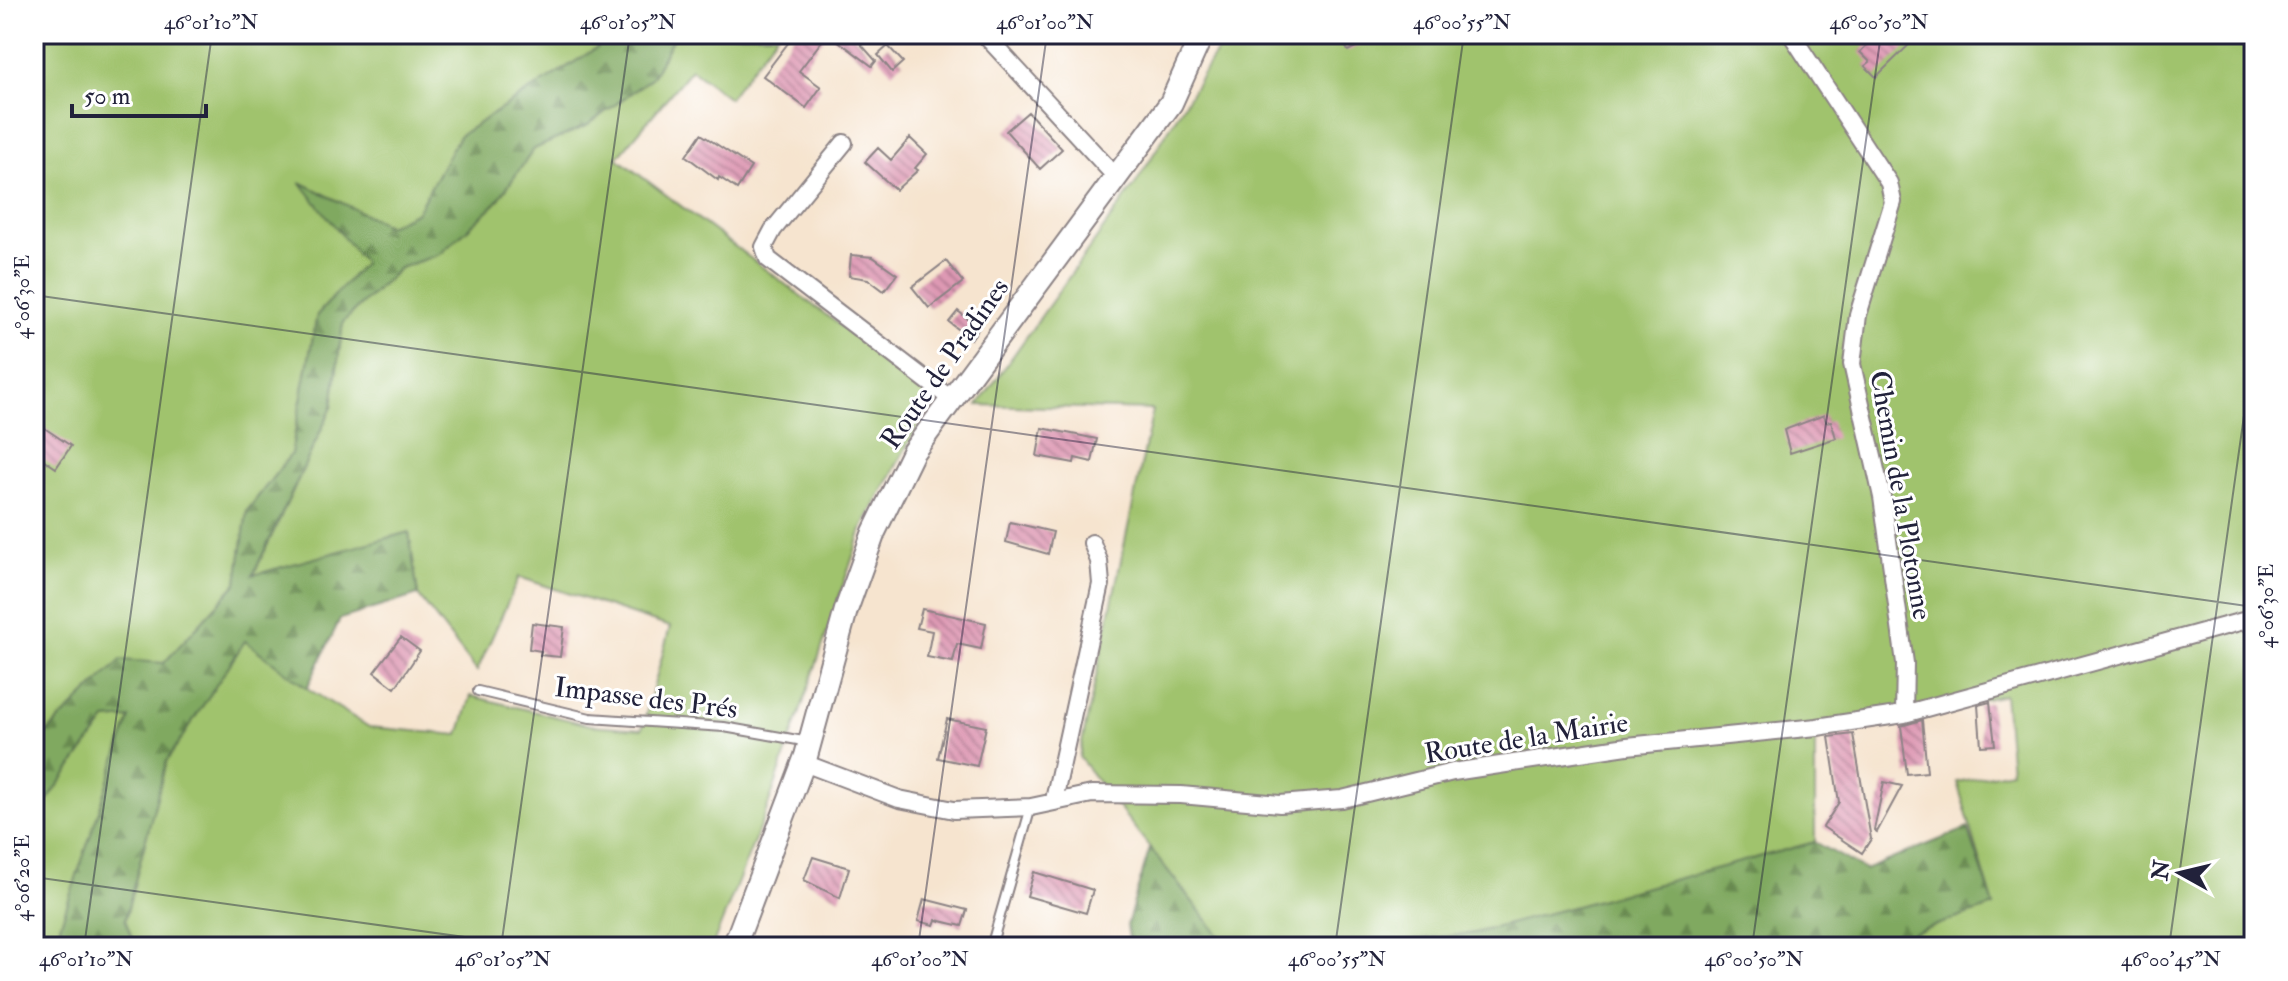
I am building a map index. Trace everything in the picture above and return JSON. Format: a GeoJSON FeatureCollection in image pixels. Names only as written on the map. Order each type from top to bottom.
{"type":"FeatureCollection","features":[{"type":"Feature","properties":{"kind":"street"},"geometry":{"type":"LineString","coordinates":[[984,34],[1117,178]]}},
{"type":"Feature","properties":{"kind":"street","name":"Route de Pradines"},"geometry":{"type":"LineString","coordinates":[[734,947],[807,752],[846,610],[874,532],[913,452],[1171,103],[1202,34]]}},
{"type":"Feature","properties":{"kind":"street","name":"Chemin de la Plotonne"},"geometry":{"type":"LineString","coordinates":[[1791,34],[1889,183],[1893,202],[1858,315],[1852,364],[1882,497],[1905,663],[1904,714]]}},
{"type":"Feature","properties":{"kind":"street"},"geometry":{"type":"LineString","coordinates":[[844,143],[773,230],[764,247],[768,259],[951,399]]}},
{"type":"Feature","properties":{"kind":"street"},"geometry":{"type":"LineString","coordinates":[[1054,800],[1101,584],[1099,561],[1092,543]]}},
{"type":"Feature","properties":{"kind":"street","name":"Route de la Mairie"},"geometry":{"type":"LineString","coordinates":[[807,752],[899,799],[954,810],[1031,807],[1092,794],[1181,795],[1280,804],[1342,799],[1453,772],[1627,746],[1817,727],[1904,714],[2254,618]]}},
{"type":"Feature","properties":{"kind":"lane","name":"Impasse des Prés"},"geometry":{"type":"LineString","coordinates":[[478,691],[590,718],[724,727],[807,752]]}},
{"type":"Feature","properties":{"kind":"lane"},"geometry":{"type":"LineString","coordinates":[[991,947],[1031,807]]}},
{"type":"Feature","properties":{"kind":"green space"},"geometry":{"type":"Polygon","coordinates":[[[34,34],[594,34],[598,47],[459,136],[417,212],[388,226],[302,183],[365,263],[317,315],[291,454],[247,511],[237,583],[164,663],[121,661],[34,745],[34,34]]]}},
{"type":"Feature","properties":{"kind":"green space"},"geometry":{"type":"Polygon","coordinates":[[[594,34],[675,34],[652,77],[588,125],[534,149],[496,203],[440,254],[399,268],[343,322],[332,407],[253,575],[409,532],[418,595],[340,619],[307,688],[245,641],[166,762],[125,919],[135,947],[68,947],[60,926],[130,718],[106,720],[46,802],[34,834],[34,745],[121,660],[164,663],[237,583],[247,511],[291,454],[317,315],[364,263],[300,182],[388,226],[417,212],[459,136],[598,47],[594,34]]]}},
{"type":"Feature","properties":{"kind":"green space"},"geometry":{"type":"Polygon","coordinates":[[[675,34],[777,34],[729,98],[691,69],[617,158],[934,396],[863,527],[767,809],[712,947],[135,947],[125,920],[166,762],[245,640],[307,688],[369,727],[459,735],[471,696],[590,725],[642,729],[670,627],[519,577],[477,671],[418,595],[409,532],[253,576],[332,407],[343,322],[400,268],[440,254],[496,203],[534,149],[588,125],[652,77],[675,34]]]}},
{"type":"Feature","properties":{"kind":"green space"},"geometry":{"type":"Polygon","coordinates":[[[1227,34],[2254,34],[2254,947],[1870,947],[1994,906],[1957,782],[2011,771],[2004,695],[1815,735],[1815,842],[1475,933],[1355,947],[1228,947],[1079,757],[1153,410],[978,405],[1136,183],[1227,34]]]}},
{"type":"Feature","properties":{"kind":"green space"},"geometry":{"type":"Polygon","coordinates":[[[131,718],[60,926],[68,947],[34,947],[34,834],[46,802],[106,720],[131,718]]]}},
{"type":"Feature","properties":{"kind":"green space"},"geometry":{"type":"Polygon","coordinates":[[[1968,828],[1994,906],[1870,947],[1355,947],[1475,933],[1815,842],[1865,870],[1968,828]]]}},
{"type":"Feature","properties":{"kind":"green space"},"geometry":{"type":"Polygon","coordinates":[[[1150,848],[1228,947],[1130,947],[1127,925],[1150,848]]]}},
{"type":"Feature","properties":{"kind":"building"},"geometry":{"type":"Polygon","coordinates":[[[795,34],[827,34],[799,71],[821,87],[806,108],[763,76],[795,34]]]}},
{"type":"Feature","properties":{"kind":"building"},"geometry":{"type":"Polygon","coordinates":[[[829,34],[852,34],[876,61],[872,66],[829,34]]]}},
{"type":"Feature","properties":{"kind":"building"},"geometry":{"type":"Polygon","coordinates":[[[1339,34],[1383,34],[1348,51],[1339,34]]]}},
{"type":"Feature","properties":{"kind":"building"},"geometry":{"type":"Polygon","coordinates":[[[1857,34],[1920,34],[1876,77],[1865,66],[1870,62],[1860,52],[1868,44],[1857,34]]]}},
{"type":"Feature","properties":{"kind":"building"},"geometry":{"type":"Polygon","coordinates":[[[888,46],[903,62],[892,72],[878,55],[888,46]]]}},
{"type":"Feature","properties":{"kind":"building"},"geometry":{"type":"Polygon","coordinates":[[[1028,112],[1062,149],[1040,169],[1006,131],[1028,112]]]}},
{"type":"Feature","properties":{"kind":"building"},"geometry":{"type":"Polygon","coordinates":[[[701,134],[751,167],[737,189],[719,177],[718,180],[686,156],[701,134]]]}},
{"type":"Feature","properties":{"kind":"building"},"geometry":{"type":"Polygon","coordinates":[[[910,138],[927,154],[915,168],[918,170],[896,190],[865,162],[878,148],[891,160],[910,138]]]}},
{"type":"Feature","properties":{"kind":"building"},"geometry":{"type":"Polygon","coordinates":[[[851,255],[873,257],[897,274],[884,291],[868,279],[849,276],[851,255]]]}},
{"type":"Feature","properties":{"kind":"building"},"geometry":{"type":"Polygon","coordinates":[[[946,261],[963,282],[929,308],[912,287],[946,261]]]}},
{"type":"Feature","properties":{"kind":"building"},"geometry":{"type":"Polygon","coordinates":[[[958,311],[979,328],[971,339],[949,322],[958,311]]]}},
{"type":"Feature","properties":{"kind":"building"},"geometry":{"type":"Polygon","coordinates":[[[1824,415],[1826,422],[1831,421],[1836,438],[1790,453],[1784,430],[1824,415]]]}},
{"type":"Feature","properties":{"kind":"building"},"geometry":{"type":"Polygon","coordinates":[[[34,421],[71,446],[56,468],[34,453],[34,421]]]}},
{"type":"Feature","properties":{"kind":"building"},"geometry":{"type":"Polygon","coordinates":[[[1042,428],[1097,439],[1092,462],[1075,458],[1074,463],[1037,456],[1042,428]]]}},
{"type":"Feature","properties":{"kind":"building"},"geometry":{"type":"Polygon","coordinates":[[[1010,522],[1053,532],[1048,554],[1006,542],[1010,522]]]}},
{"type":"Feature","properties":{"kind":"building"},"geometry":{"type":"Polygon","coordinates":[[[922,609],[986,623],[981,649],[957,644],[953,662],[927,657],[932,631],[917,628],[922,609]]]}},
{"type":"Feature","properties":{"kind":"building"},"geometry":{"type":"Polygon","coordinates":[[[532,623],[564,627],[560,657],[540,655],[541,651],[529,649],[532,623]]]}},
{"type":"Feature","properties":{"kind":"building"},"geometry":{"type":"Polygon","coordinates":[[[401,637],[420,651],[395,688],[374,672],[401,637]]]}},
{"type":"Feature","properties":{"kind":"building"},"geometry":{"type":"Polygon","coordinates":[[[1990,702],[1995,745],[1981,746],[1978,705],[1990,702]]]}},
{"type":"Feature","properties":{"kind":"building"},"geometry":{"type":"Polygon","coordinates":[[[947,719],[986,727],[977,766],[938,758],[947,719]]]}},
{"type":"Feature","properties":{"kind":"building"},"geometry":{"type":"Polygon","coordinates":[[[1922,720],[1927,772],[1907,774],[1901,726],[1922,720]]]}},
{"type":"Feature","properties":{"kind":"building"},"geometry":{"type":"Polygon","coordinates":[[[1853,734],[1871,839],[1862,853],[1823,827],[1839,802],[1829,737],[1853,734]]]}},
{"type":"Feature","properties":{"kind":"building"},"geometry":{"type":"Polygon","coordinates":[[[1884,782],[1902,786],[1877,832],[1874,830],[1884,782]]]}},
{"type":"Feature","properties":{"kind":"building"},"geometry":{"type":"Polygon","coordinates":[[[813,857],[849,868],[840,898],[804,880],[813,857]]]}},
{"type":"Feature","properties":{"kind":"building"},"geometry":{"type":"Polygon","coordinates":[[[1034,872],[1093,890],[1086,913],[1027,896],[1034,872]]]}},
{"type":"Feature","properties":{"kind":"building"},"geometry":{"type":"Polygon","coordinates":[[[924,899],[967,910],[962,926],[936,920],[934,925],[918,921],[924,899]]]}}]}
